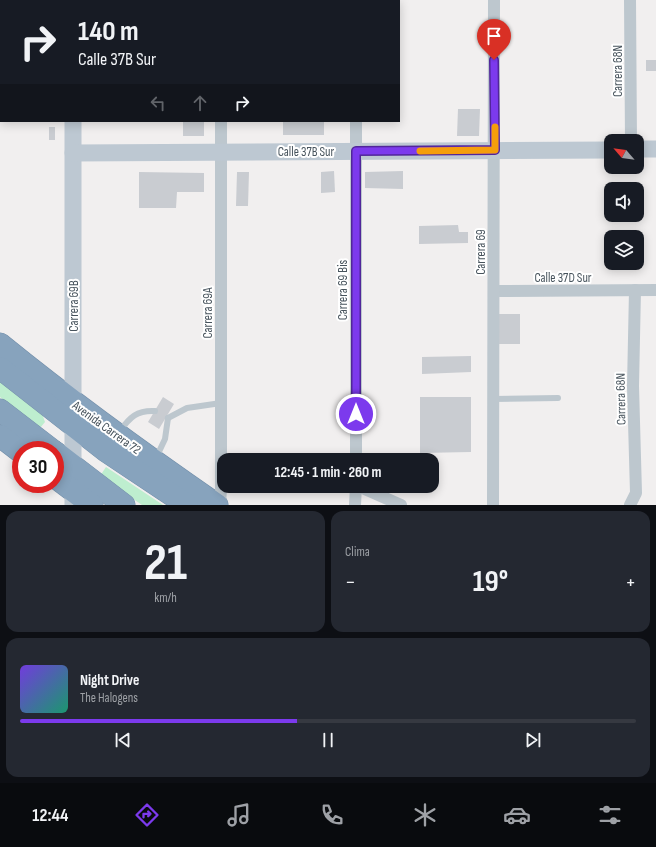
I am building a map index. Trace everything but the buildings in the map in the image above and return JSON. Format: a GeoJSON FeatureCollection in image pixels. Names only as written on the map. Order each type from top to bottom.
{"type":"FeatureCollection","features":[{"type":"Feature","properties":{"kind":"highway","name":"Avenida Carrera 72"},"geometry":{"type":"LineString","coordinates":[[0,344],[117,435],[218,505]]}},
{"type":"Feature","properties":{"kind":"highway","name":"Avenida Carrera 72"},"geometry":{"type":"LineString","coordinates":[[0,368],[106,451],[186,505]]}},
{"type":"Feature","properties":{"kind":"highway"},"geometry":{"type":"LineString","coordinates":[[0,410],[40,441]]}},
{"type":"Feature","properties":{"kind":"highway"},"geometry":{"type":"LineString","coordinates":[[0,436],[12,445]]}},
{"type":"Feature","properties":{"kind":"highway"},"geometry":{"type":"LineString","coordinates":[[64,472],[73,498],[92,505]]}},
{"type":"Feature","properties":{"kind":"highway"},"geometry":{"type":"LineString","coordinates":[[64,472],[124,505]]}},
{"type":"Feature","properties":{"kind":"street","name":"Carrera 69"},"geometry":{"type":"LineString","coordinates":[[493,505],[495,150],[494,0]]}},
{"type":"Feature","properties":{"kind":"street","name":"Carrera 68N"},"geometry":{"type":"LineString","coordinates":[[630,0],[632,134]]}},
{"type":"Feature","properties":{"kind":"street","name":"Carrera 69B"},"geometry":{"type":"LineString","coordinates":[[64,472],[73,425],[73,122]]}},
{"type":"Feature","properties":{"kind":"street","name":"Carrera 69A"},"geometry":{"type":"LineString","coordinates":[[218,505],[221,489],[221,122]]}},
{"type":"Feature","properties":{"kind":"street","name":"Carrera 69 Bis"},"geometry":{"type":"LineString","coordinates":[[356,122],[356,453]]}},
{"type":"Feature","properties":{"kind":"street"},"geometry":{"type":"LineString","coordinates":[[644,149],[656,149]]}},
{"type":"Feature","properties":{"kind":"street","name":"Calle 37B Sur"},"geometry":{"type":"LineString","coordinates":[[73,153],[604,150]]}},
{"type":"Feature","properties":{"kind":"street","name":"Carrera 68N"},"geometry":{"type":"LineString","coordinates":[[630,505],[636,493],[633,386],[635,290]]}},
{"type":"Feature","properties":{"kind":"street","name":"Calle 37D Sur"},"geometry":{"type":"LineString","coordinates":[[494,291],[656,290]]}},
{"type":"Feature","properties":{"kind":"street"},"geometry":{"type":"LineString","coordinates":[[356,505],[357,493]]}},
{"type":"Feature","properties":{"kind":"street"},"geometry":{"type":"LineString","coordinates":[[373,493],[401,505]]}},
{"type":"Feature","properties":{"kind":"lane"},"geometry":{"type":"LineString","coordinates":[[493,399],[558,398]]}},
{"type":"Feature","properties":{"kind":"lane"},"geometry":{"type":"LineString","coordinates":[[154,462],[165,439],[167,417],[187,408],[221,403]]}},
{"type":"Feature","properties":{"kind":"lane"},"geometry":{"type":"LineString","coordinates":[[117,435],[126,422],[135,415],[144,411],[155,411]]}},
{"type":"Feature","properties":{"kind":"green space"},"geometry":{"type":"Polygon","coordinates":[[[0,378],[41,411],[45,422],[40,428],[36,427],[0,397],[0,378]]]}},
{"type":"Feature","properties":{"kind":"green space"},"geometry":{"type":"Polygon","coordinates":[[[106,467],[163,505],[142,505],[100,476],[106,467]]]}},
{"type":"Feature","properties":{"kind":"slow traffic"},"geometry":{"type":"LineString","coordinates":[[420,151],[495,150],[495,127]]}},
{"type":"Feature","properties":{"kind":"route"},"geometry":{"type":"LineString","coordinates":[[356,414],[356,151],[495,150],[494,60]]}}]}
